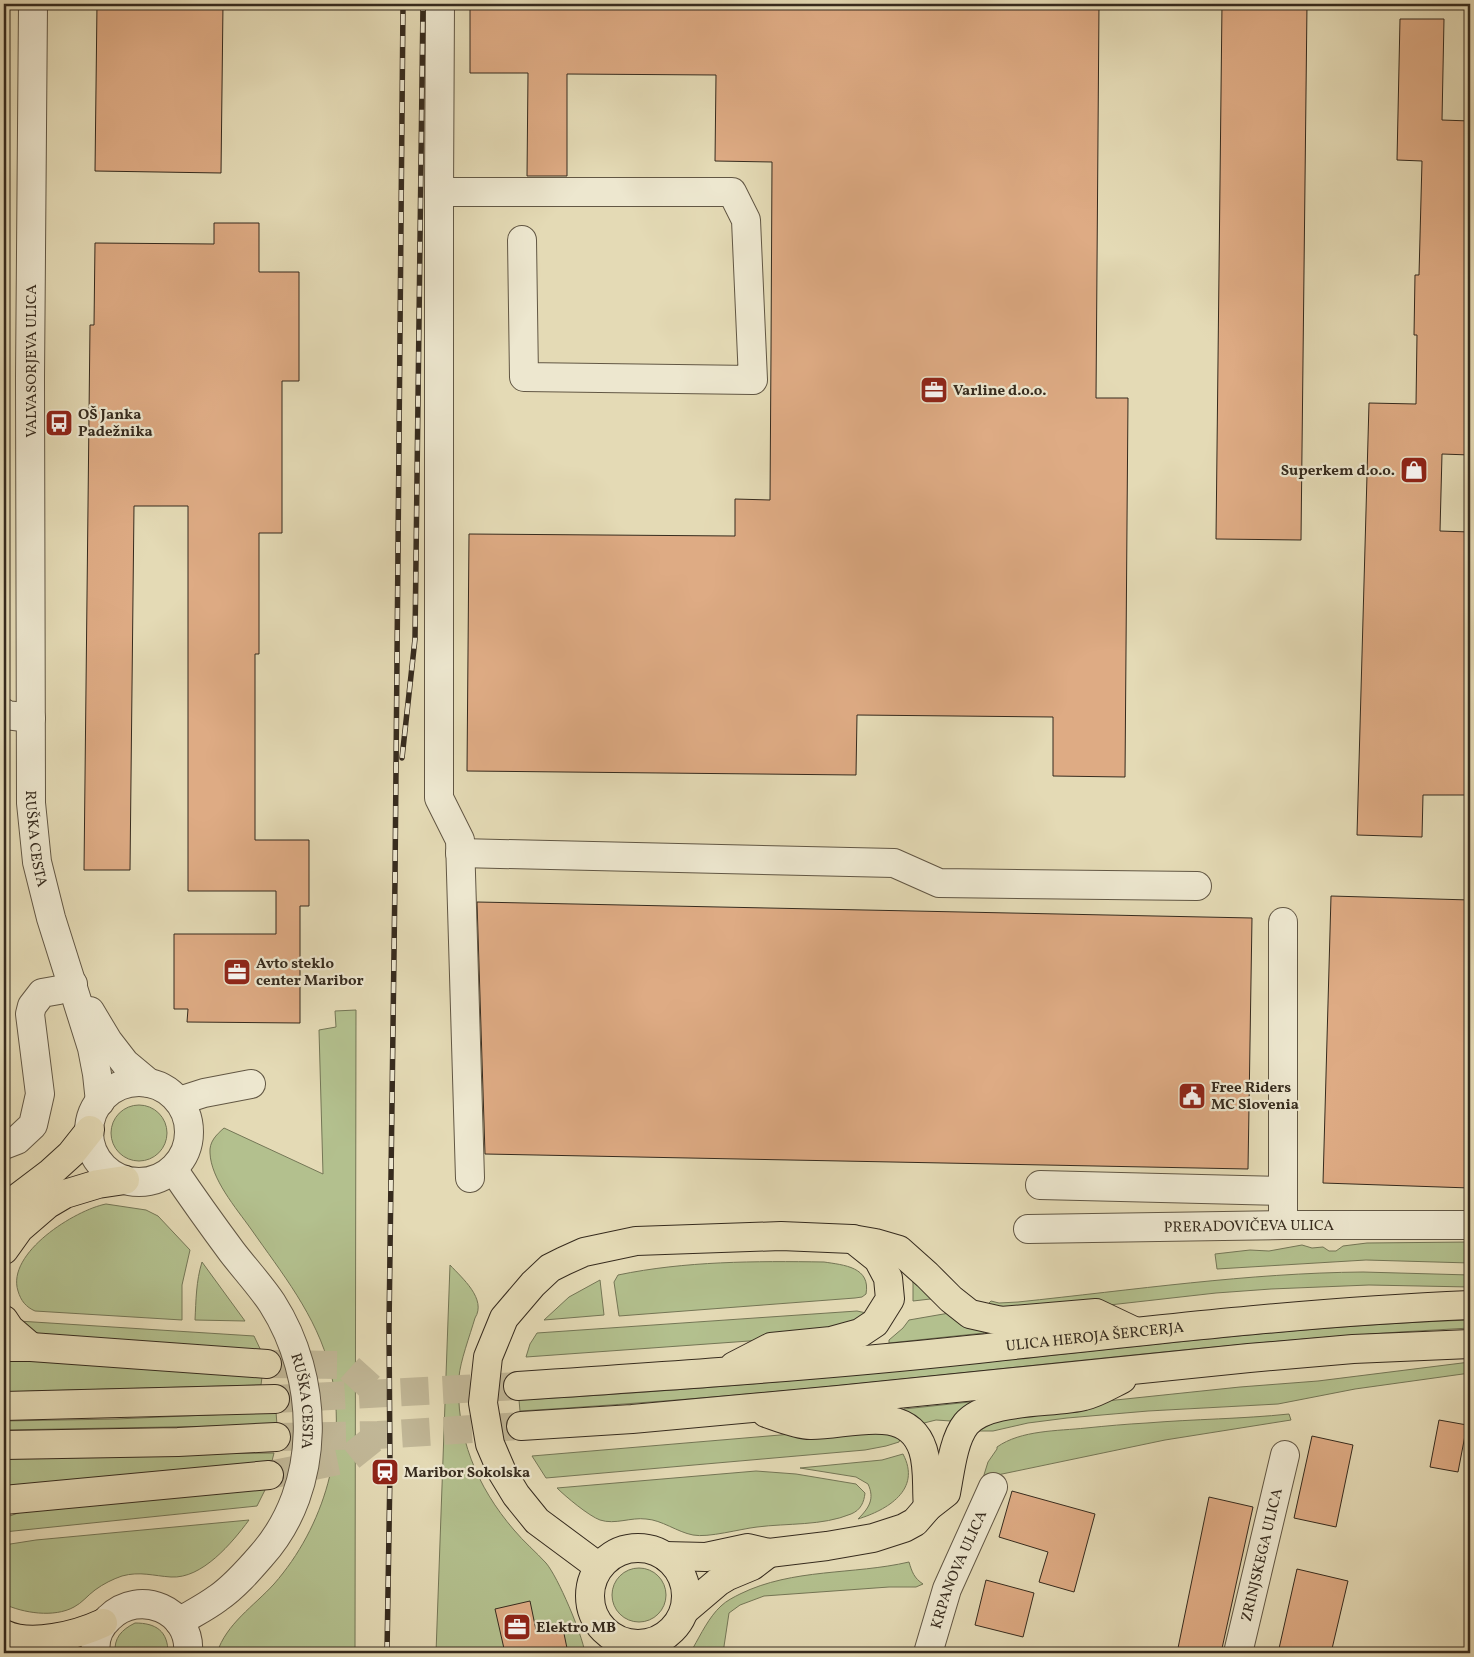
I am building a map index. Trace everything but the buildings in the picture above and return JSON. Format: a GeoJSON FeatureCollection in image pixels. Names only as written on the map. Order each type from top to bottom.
{"type":"FeatureCollection","features":[{"type":"Feature","properties":{"kind":"main road"},"geometry":{"type":"LineString","coordinates":[[4,1208],[49,1174],[71,1154],[90,1130]]}},
{"type":"Feature","properties":{"kind":"main road"},"geometry":{"type":"LineString","coordinates":[[4,1250],[19,1228],[48,1204],[65,1194],[98,1184],[124,1180]]}},
{"type":"Feature","properties":{"kind":"main road"},"geometry":{"type":"LineString","coordinates":[[599,1567],[537,1521],[516,1495],[502,1472],[490,1444],[483,1403],[488,1357],[504,1318],[533,1284],[550,1268],[584,1252],[636,1241],[781,1236],[852,1238],[898,1250],[970,1314],[1001,1321],[1096,1313],[1134,1331]]}},
{"type":"Feature","properties":{"kind":"main road"},"geometry":{"type":"LineString","coordinates":[[720,1373],[772,1347],[831,1340],[860,1333],[875,1323],[890,1299],[888,1278],[878,1259],[852,1238]]}},
{"type":"Feature","properties":{"kind":"main road","name":"ULICA HEROJA ŠERCERJA"},"geometry":{"type":"LineString","coordinates":[[518,1386],[720,1373],[947,1352],[1134,1331],[1318,1315],[1470,1305]]}},
{"type":"Feature","properties":{"kind":"main road"},"geometry":{"type":"LineString","coordinates":[[4,1320],[10,1329],[31,1348]]}},
{"type":"Feature","properties":{"kind":"main road"},"geometry":{"type":"LineString","coordinates":[[521,1426],[749,1409],[1146,1368],[1324,1352],[1470,1344]]}},
{"type":"Feature","properties":{"kind":"main road"},"geometry":{"type":"LineString","coordinates":[[4,1347],[267,1364]]}},
{"type":"Feature","properties":{"kind":"main road"},"geometry":{"type":"LineString","coordinates":[[665,1556],[706,1557],[748,1548],[769,1553],[854,1542],[888,1534],[915,1522],[928,1507],[946,1493],[953,1457],[965,1425],[971,1419],[991,1410],[1008,1406],[1084,1396],[1146,1368]]}},
{"type":"Feature","properties":{"kind":"main road"},"geometry":{"type":"LineString","coordinates":[[4,1406],[275,1399]]}},
{"type":"Feature","properties":{"kind":"main road"},"geometry":{"type":"LineString","coordinates":[[749,1409],[808,1426],[863,1421],[886,1420],[899,1422],[917,1437],[923,1449],[927,1466],[928,1507]]}},
{"type":"Feature","properties":{"kind":"main road"},"geometry":{"type":"LineString","coordinates":[[4,1445],[276,1438]]}},
{"type":"Feature","properties":{"kind":"main road"},"geometry":{"type":"LineString","coordinates":[[4,1500],[269,1474]]}},
{"type":"Feature","properties":{"kind":"main road"},"geometry":{"type":"LineString","coordinates":[[4,1508],[37,1498]]}},
{"type":"Feature","properties":{"kind":"main road"},"geometry":{"type":"LineString","coordinates":[[637,1548],[652,1550],[665,1556],[676,1566],[684,1578],[687,1594],[685,1610],[678,1625],[666,1637],[634,1649],[604,1631],[597,1622],[592,1611],[590,1588],[599,1567],[610,1557],[623,1550],[637,1548]]}},
{"type":"Feature","properties":{"kind":"main road"},"geometry":{"type":"LineString","coordinates":[[685,1610],[718,1582],[752,1566],[769,1553]]}},
{"type":"Feature","properties":{"kind":"main road"},"geometry":{"type":"LineString","coordinates":[[4,1634],[10,1637],[37,1639],[72,1634],[103,1623]]}},
{"type":"Feature","properties":{"kind":"street","name":"VALVASORJEVA ULICA"},"geometry":{"type":"LineString","coordinates":[[31,718],[30,378],[33,4]]}},
{"type":"Feature","properties":{"kind":"street"},"geometry":{"type":"LineString","coordinates":[[440,4],[439,798],[460,840],[470,1178]]}},
{"type":"Feature","properties":{"kind":"street"},"geometry":{"type":"LineString","coordinates":[[439,192],[732,192],[746,220],[753,380],[524,377],[522,240]]}},
{"type":"Feature","properties":{"kind":"street"},"geometry":{"type":"LineString","coordinates":[[4,713],[6,715],[31,718]]}},
{"type":"Feature","properties":{"kind":"street","name":"RUŠKA CESTA"},"geometry":{"type":"LineString","coordinates":[[31,718],[31,804],[37,862],[51,918],[73,984]]}},
{"type":"Feature","properties":{"kind":"street"},"geometry":{"type":"LineString","coordinates":[[460,853],[894,863],[940,883],[1197,886]]}},
{"type":"Feature","properties":{"kind":"street"},"geometry":{"type":"LineString","coordinates":[[1283,922],[1283,1225]]}},
{"type":"Feature","properties":{"kind":"street"},"geometry":{"type":"LineString","coordinates":[[73,984],[108,1041],[125,1063],[149,1083],[171,1093],[179,1101],[189,1124],[187,1148],[173,1169],[146,1182],[124,1180],[114,1175],[99,1161],[90,1141],[94,1110],[115,1088],[138,1082],[149,1083]]}},
{"type":"Feature","properties":{"kind":"street"},"geometry":{"type":"LineString","coordinates":[[73,984],[92,1048],[100,1102]]}},
{"type":"Feature","properties":{"kind":"street"},"geometry":{"type":"LineString","coordinates":[[4,1145],[17,1140],[33,1125],[40,1094],[30,1014],[32,1006],[42,993],[59,990],[73,984]]}},
{"type":"Feature","properties":{"kind":"street"},"geometry":{"type":"LineString","coordinates":[[179,1101],[204,1093],[251,1084]]}},
{"type":"Feature","properties":{"kind":"street","name":"RUŠKA CESTA"},"geometry":{"type":"LineString","coordinates":[[173,1169],[197,1205],[272,1303],[295,1346],[305,1386],[308,1418],[306,1457],[297,1491],[285,1521],[262,1555],[230,1588],[218,1598],[179,1622]]}},
{"type":"Feature","properties":{"kind":"street"},"geometry":{"type":"LineString","coordinates":[[1040,1185],[1283,1191]]}},
{"type":"Feature","properties":{"kind":"street","name":"PRERADOVIČEVA ULICA"},"geometry":{"type":"LineString","coordinates":[[1028,1229],[1283,1225],[1470,1225]]}},
{"type":"Feature","properties":{"kind":"street","name":"ZRINJSKEGA ULICA"},"geometry":{"type":"LineString","coordinates":[[1238,1653],[1285,1455]]}},
{"type":"Feature","properties":{"kind":"street","name":"KRPANOVA ULICA"},"geometry":{"type":"LineString","coordinates":[[928,1653],[947,1589],[993,1487]]}},
{"type":"Feature","properties":{"kind":"street"},"geometry":{"type":"LineString","coordinates":[[96,1653],[98,1634],[103,1623],[125,1606],[150,1604],[169,1612],[179,1622],[185,1631],[188,1653]]}},
{"type":"Feature","properties":{"kind":"green space"},"geometry":{"type":"Polygon","coordinates":[[[356,1010],[355,1653],[217,1653],[227,1633],[241,1616],[274,1584],[292,1561],[307,1537],[319,1511],[328,1483],[334,1455],[336,1426],[335,1397],[330,1369],[316,1331],[286,1278],[219,1183],[211,1163],[211,1145],[224,1128],[323,1174],[319,1030],[336,1027],[335,1011],[356,1010]]]}},
{"type":"Feature","properties":{"kind":"green space"},"geometry":{"type":"Polygon","coordinates":[[[134,1105],[144,1105],[159,1113],[165,1122],[167,1133],[165,1144],[159,1153],[144,1161],[134,1161],[123,1156],[116,1149],[111,1138],[111,1128],[116,1117],[123,1110],[134,1105]]]}},
{"type":"Feature","properties":{"kind":"green space"},"geometry":{"type":"Polygon","coordinates":[[[106,1204],[146,1210],[158,1216],[190,1250],[182,1285],[182,1320],[35,1311],[26,1306],[22,1301],[18,1291],[17,1277],[22,1262],[32,1248],[61,1224],[77,1215],[106,1204]]]}},
{"type":"Feature","properties":{"kind":"green space"},"geometry":{"type":"Polygon","coordinates":[[[1470,1242],[1470,1263],[1366,1260],[1217,1269],[1215,1254],[1250,1250],[1269,1251],[1302,1245],[1312,1248],[1323,1247],[1329,1251],[1336,1251],[1343,1246],[1367,1243],[1470,1242]]]}},
{"type":"Feature","properties":{"kind":"green space"},"geometry":{"type":"Polygon","coordinates":[[[202,1262],[245,1321],[195,1320],[197,1284],[202,1262]]]}},
{"type":"Feature","properties":{"kind":"green space"},"geometry":{"type":"Polygon","coordinates":[[[824,1262],[847,1266],[860,1273],[866,1285],[866,1294],[855,1298],[619,1316],[614,1282],[618,1275],[695,1264],[824,1262]]]}},
{"type":"Feature","properties":{"kind":"green space"},"geometry":{"type":"Polygon","coordinates":[[[450,1265],[472,1289],[478,1304],[478,1311],[463,1356],[459,1377],[461,1419],[471,1459],[489,1496],[501,1513],[546,1563],[557,1580],[569,1606],[585,1653],[436,1653],[450,1265]]]}},
{"type":"Feature","properties":{"kind":"green space"},"geometry":{"type":"Polygon","coordinates":[[[909,1270],[939,1298],[913,1301],[913,1283],[909,1270]]]}},
{"type":"Feature","properties":{"kind":"green space"},"geometry":{"type":"Polygon","coordinates":[[[1363,1272],[1470,1275],[1470,1287],[1369,1285],[1271,1289],[1216,1293],[1065,1310],[986,1306],[991,1301],[999,1303],[1018,1302],[1147,1287],[1277,1275],[1363,1272]]]}},
{"type":"Feature","properties":{"kind":"green space"},"geometry":{"type":"Polygon","coordinates":[[[600,1280],[604,1315],[544,1320],[569,1297],[600,1280]]]}},
{"type":"Feature","properties":{"kind":"green space"},"geometry":{"type":"Polygon","coordinates":[[[857,1311],[871,1314],[865,1319],[777,1339],[526,1357],[530,1344],[537,1333],[857,1311]]]}},
{"type":"Feature","properties":{"kind":"green space"},"geometry":{"type":"Polygon","coordinates":[[[955,1312],[984,1329],[984,1333],[889,1343],[889,1340],[909,1320],[955,1312]]]}},
{"type":"Feature","properties":{"kind":"green space"},"geometry":{"type":"Polygon","coordinates":[[[1470,1320],[1470,1328],[1260,1343],[716,1397],[520,1411],[519,1400],[824,1378],[1354,1326],[1470,1320]]]}},
{"type":"Feature","properties":{"kind":"green space"},"geometry":{"type":"Polygon","coordinates":[[[18,1321],[254,1336],[264,1357],[42,1339],[18,1321]]]}},
{"type":"Feature","properties":{"kind":"green space"},"geometry":{"type":"Polygon","coordinates":[[[18,1359],[262,1377],[261,1385],[4,1392],[4,1360],[18,1359]]]}},
{"type":"Feature","properties":{"kind":"green space"},"geometry":{"type":"Polygon","coordinates":[[[1470,1362],[1470,1373],[1355,1389],[1278,1404],[1148,1411],[1067,1418],[1028,1423],[993,1431],[979,1431],[1002,1418],[1049,1407],[1240,1387],[1318,1381],[1470,1362]]]}},
{"type":"Feature","properties":{"kind":"green space"},"geometry":{"type":"Polygon","coordinates":[[[970,1402],[971,1406],[951,1421],[936,1420],[920,1424],[905,1413],[904,1409],[970,1402]]]}},
{"type":"Feature","properties":{"kind":"green space"},"geometry":{"type":"Polygon","coordinates":[[[276,1412],[277,1425],[4,1430],[4,1421],[116,1419],[276,1412]]]}},
{"type":"Feature","properties":{"kind":"green space"},"geometry":{"type":"Polygon","coordinates":[[[1289,1414],[1291,1420],[1165,1440],[983,1478],[988,1462],[997,1447],[1007,1441],[1028,1434],[1124,1424],[1289,1414]]]}},
{"type":"Feature","properties":{"kind":"green space"},"geometry":{"type":"Polygon","coordinates":[[[875,1427],[900,1439],[899,1442],[865,1450],[546,1478],[532,1456],[875,1427]]]}},
{"type":"Feature","properties":{"kind":"green space"},"geometry":{"type":"Polygon","coordinates":[[[274,1453],[272,1461],[208,1471],[4,1488],[4,1456],[274,1453]]]}},
{"type":"Feature","properties":{"kind":"green space"},"geometry":{"type":"Polygon","coordinates":[[[903,1454],[908,1467],[908,1478],[905,1488],[890,1504],[858,1519],[870,1503],[871,1494],[868,1484],[856,1477],[800,1468],[882,1460],[903,1454]]]}},
{"type":"Feature","properties":{"kind":"green space"},"geometry":{"type":"Polygon","coordinates":[[[756,1471],[796,1474],[856,1484],[865,1493],[864,1500],[860,1508],[854,1512],[828,1521],[757,1527],[699,1536],[652,1520],[640,1519],[611,1522],[600,1520],[584,1510],[557,1488],[756,1471]]]}},
{"type":"Feature","properties":{"kind":"green space"},"geometry":{"type":"Polygon","coordinates":[[[267,1486],[257,1506],[4,1532],[4,1518],[21,1512],[267,1486]]]}},
{"type":"Feature","properties":{"kind":"green space"},"geometry":{"type":"Polygon","coordinates":[[[249,1520],[215,1558],[205,1566],[183,1576],[171,1577],[141,1574],[122,1576],[101,1586],[74,1607],[57,1612],[29,1612],[4,1604],[4,1545],[36,1540],[249,1520]]]}},
{"type":"Feature","properties":{"kind":"green space"},"geometry":{"type":"Polygon","coordinates":[[[909,1562],[914,1575],[923,1584],[916,1587],[889,1587],[764,1596],[740,1605],[729,1613],[723,1653],[688,1653],[717,1610],[725,1602],[740,1594],[760,1586],[802,1576],[909,1562]]]}},
{"type":"Feature","properties":{"kind":"green space"},"geometry":{"type":"Polygon","coordinates":[[[639,1568],[649,1570],[658,1576],[664,1585],[666,1595],[664,1605],[658,1614],[649,1620],[639,1622],[629,1620],[620,1614],[614,1605],[612,1595],[614,1585],[620,1576],[629,1570],[639,1568]]]}},
{"type":"Feature","properties":{"kind":"green space"},"geometry":{"type":"Polygon","coordinates":[[[135,1623],[149,1625],[159,1630],[166,1639],[168,1653],[115,1653],[119,1635],[135,1623]]]}},
{"type":"Feature","properties":{"kind":"tunnel"},"geometry":{"type":"LineString","coordinates":[[267,1364],[346,1365],[377,1393]]}},
{"type":"Feature","properties":{"kind":"tunnel"},"geometry":{"type":"LineString","coordinates":[[275,1399],[518,1386]]}},
{"type":"Feature","properties":{"kind":"tunnel"},"geometry":{"type":"LineString","coordinates":[[276,1437],[378,1435],[521,1426]]}},
{"type":"Feature","properties":{"kind":"tunnel"},"geometry":{"type":"LineString","coordinates":[[269,1475],[348,1459],[378,1435]]}},
{"type":"Feature","properties":{"kind":"railway"},"geometry":{"type":"LineString","coordinates":[[387,1653],[403,4]]}},
{"type":"Feature","properties":{"kind":"railway"},"geometry":{"type":"LineString","coordinates":[[402,758],[415,639],[423,4]]}},
{"type":"Feature","properties":{"kind":"place","name":"Varline d.o.o."},"geometry":{"type":"Point","coordinates":[934,390]}},
{"type":"Feature","properties":{"kind":"place","name":"OŠ Janka Padežnika"},"geometry":{"type":"Point","coordinates":[59,423]}},
{"type":"Feature","properties":{"kind":"place","name":"Superkem d.o.o."},"geometry":{"type":"Point","coordinates":[1414,470]}},
{"type":"Feature","properties":{"kind":"place","name":"Avto steklo center Maribor"},"geometry":{"type":"Point","coordinates":[237,972]}},
{"type":"Feature","properties":{"kind":"place","name":"Free Riders MC Slovenia"},"geometry":{"type":"Point","coordinates":[1192,1096]}},
{"type":"Feature","properties":{"kind":"place","name":"Maribor Sokolska"},"geometry":{"type":"Point","coordinates":[385,1472]}},
{"type":"Feature","properties":{"kind":"place","name":"Elektro MB"},"geometry":{"type":"Point","coordinates":[517,1627]}}]}
